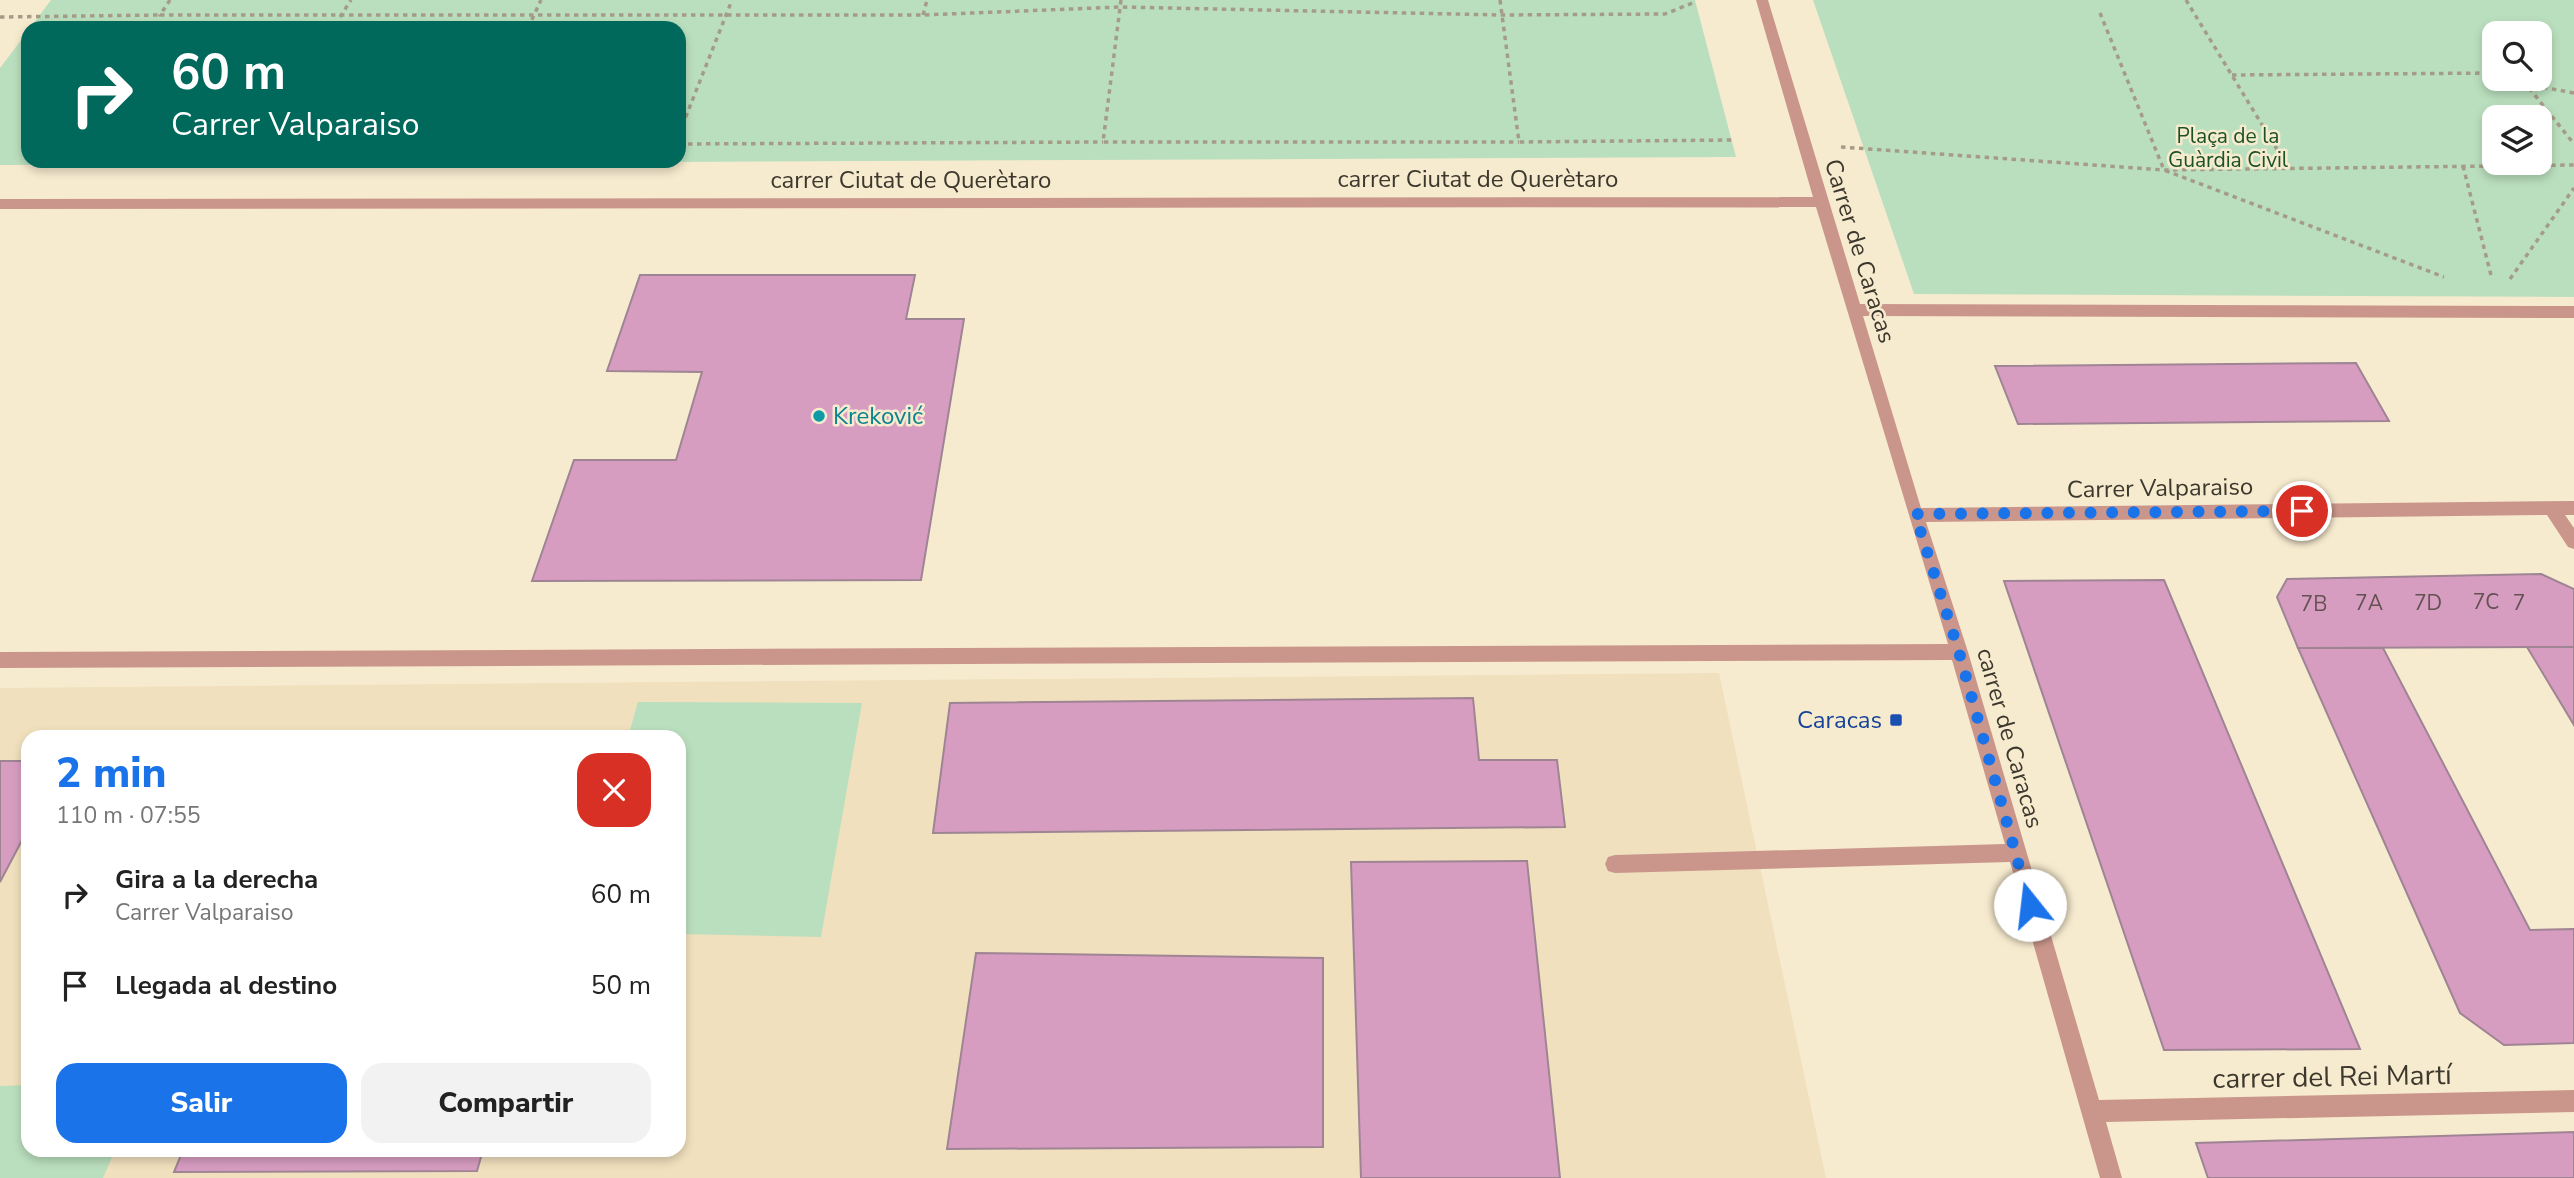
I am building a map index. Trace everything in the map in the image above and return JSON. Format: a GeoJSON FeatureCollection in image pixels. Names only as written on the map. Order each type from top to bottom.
{"type":"FeatureCollection","features":[{"type":"Feature","properties":{"kind":"street","name":"Carrer de Caracas"},"geometry":{"type":"LineString","coordinates":[[1762,0],[1915,514]]}},
{"type":"Feature","properties":{"kind":"street","name":"carrer Ciutat de Querètaro"},"geometry":{"type":"LineString","coordinates":[[0,204],[1822,202]]}},
{"type":"Feature","properties":{"kind":"street"},"geometry":{"type":"LineString","coordinates":[[1854,310],[2574,312]]}},
{"type":"Feature","properties":{"kind":"street","name":"Carrer Valparaiso"},"geometry":{"type":"LineString","coordinates":[[1915,514],[2574,508]]}},
{"type":"Feature","properties":{"kind":"street"},"geometry":{"type":"LineString","coordinates":[[2552,509],[2574,542]]}},
{"type":"Feature","properties":{"kind":"street","name":"carrer de Caracas"},"geometry":{"type":"LineString","coordinates":[[1915,514],[1959,652],[2111,1178]]}},
{"type":"Feature","properties":{"kind":"street"},"geometry":{"type":"LineString","coordinates":[[0,660],[1959,652]]}},
{"type":"Feature","properties":{"kind":"street"},"geometry":{"type":"LineString","coordinates":[[1615,864],[2015,853]]}},
{"type":"Feature","properties":{"kind":"street","name":"carrer del Rei Martí"},"geometry":{"type":"LineString","coordinates":[[2091,1111],[2574,1101]]}},
{"type":"Feature","properties":{"kind":"path"},"geometry":{"type":"LineString","coordinates":[[160,15],[170,0]]}},
{"type":"Feature","properties":{"kind":"path"},"geometry":{"type":"LineString","coordinates":[[340,18],[351,0]]}},
{"type":"Feature","properties":{"kind":"path"},"geometry":{"type":"LineString","coordinates":[[531,21],[541,0]]}},
{"type":"Feature","properties":{"kind":"path"},"geometry":{"type":"LineString","coordinates":[[686,117],[732,0]]}},
{"type":"Feature","properties":{"kind":"path"},"geometry":{"type":"LineString","coordinates":[[923,15],[927,0]]}},
{"type":"Feature","properties":{"kind":"path"},"geometry":{"type":"LineString","coordinates":[[1103,142],[1121,0]]}},
{"type":"Feature","properties":{"kind":"path"},"geometry":{"type":"LineString","coordinates":[[1500,0],[1519,142]]}},
{"type":"Feature","properties":{"kind":"path"},"geometry":{"type":"LineString","coordinates":[[2186,0],[2289,169]]}},
{"type":"Feature","properties":{"kind":"path"},"geometry":{"type":"LineString","coordinates":[[0,17],[923,15],[1120,7],[1502,15],[1665,14],[1695,2]]}},
{"type":"Feature","properties":{"kind":"path"},"geometry":{"type":"LineString","coordinates":[[2100,13],[2164,170],[2446,277]]}},
{"type":"Feature","properties":{"kind":"path"},"geometry":{"type":"LineString","coordinates":[[2232,75],[2482,73]]}},
{"type":"Feature","properties":{"kind":"path"},"geometry":{"type":"LineString","coordinates":[[2552,88],[2574,93]]}},
{"type":"Feature","properties":{"kind":"path"},"geometry":{"type":"LineString","coordinates":[[2532,91],[2574,144]]}},
{"type":"Feature","properties":{"kind":"path"},"geometry":{"type":"LineString","coordinates":[[686,144],[1732,140]]}},
{"type":"Feature","properties":{"kind":"path"},"geometry":{"type":"LineString","coordinates":[[1806,148],[1863,147],[2164,170],[2574,165]]}},
{"type":"Feature","properties":{"kind":"path"},"geometry":{"type":"LineString","coordinates":[[2463,166],[2494,284]]}},
{"type":"Feature","properties":{"kind":"path"},"geometry":{"type":"LineString","coordinates":[[2505,286],[2574,188]]}},
{"type":"Feature","properties":{"kind":"shaded area"},"geometry":{"type":"Polygon","coordinates":[[[1719,673],[1826,1178],[0,1178],[0,688],[1719,673]]]}},
{"type":"Feature","properties":{"kind":"green space"},"geometry":{"type":"Polygon","coordinates":[[[51,0],[1695,0],[1736,157],[686,162],[686,21],[35,21],[51,0]]]}},
{"type":"Feature","properties":{"kind":"green space","name":"Plaça de la Guàrdia Civil"},"geometry":{"type":"Polygon","coordinates":[[[1813,0],[2574,0],[2574,297],[1914,294],[1813,0]]]}},
{"type":"Feature","properties":{"kind":"green space"},"geometry":{"type":"Polygon","coordinates":[[[21,40],[21,165],[0,165],[0,68],[21,40]]]}},
{"type":"Feature","properties":{"kind":"green space"},"geometry":{"type":"Polygon","coordinates":[[[638,702],[862,703],[821,937],[686,934],[686,730],[630,730],[638,702]]]}},
{"type":"Feature","properties":{"kind":"green space"},"geometry":{"type":"Polygon","coordinates":[[[21,1085],[21,1157],[112,1157],[103,1178],[0,1178],[0,1086],[21,1085]]]}},
{"type":"Feature","properties":{"kind":"building","name":"Kreković"},"geometry":{"type":"Polygon","coordinates":[[[640,275],[915,275],[906,319],[964,319],[921,580],[532,581],[574,460],[676,460],[702,372],[607,371],[640,275]]]}},
{"type":"Feature","properties":{"kind":"building"},"geometry":{"type":"Polygon","coordinates":[[[2356,363],[2389,421],[2018,424],[1995,366],[2356,363]]]}},
{"type":"Feature","properties":{"kind":"building"},"geometry":{"type":"Polygon","coordinates":[[[2541,574],[2574,589],[2574,647],[2298,648],[2277,597],[2287,579],[2541,574]]]}},
{"type":"Feature","properties":{"kind":"building"},"geometry":{"type":"Polygon","coordinates":[[[2164,580],[2360,1049],[2164,1050],[2004,581],[2164,580]]]}},
{"type":"Feature","properties":{"kind":"building"},"geometry":{"type":"Polygon","coordinates":[[[2527,647],[2574,647],[2574,725],[2527,647]]]}},
{"type":"Feature","properties":{"kind":"building"},"geometry":{"type":"Polygon","coordinates":[[[2298,648],[2383,648],[2530,930],[2574,929],[2574,1043],[2504,1045],[2460,1013],[2298,648]]]}},
{"type":"Feature","properties":{"kind":"building"},"geometry":{"type":"Polygon","coordinates":[[[1473,698],[1479,760],[1557,760],[1565,827],[933,833],[950,703],[1473,698]]]}},
{"type":"Feature","properties":{"kind":"building"},"geometry":{"type":"Polygon","coordinates":[[[0,761],[21,761],[21,842],[0,882],[0,761]]]}},
{"type":"Feature","properties":{"kind":"building"},"geometry":{"type":"Polygon","coordinates":[[[1527,861],[1560,1178],[1361,1178],[1351,862],[1527,861]]]}},
{"type":"Feature","properties":{"kind":"building"},"geometry":{"type":"Polygon","coordinates":[[[976,953],[1323,958],[1323,1147],[947,1149],[976,953]]]}},
{"type":"Feature","properties":{"kind":"building"},"geometry":{"type":"Polygon","coordinates":[[[2574,1132],[2574,1178],[2208,1178],[2196,1143],[2574,1132]]]}},
{"type":"Feature","properties":{"kind":"building"},"geometry":{"type":"Polygon","coordinates":[[[180,1157],[481,1157],[477,1171],[174,1172],[180,1157]]]}},
{"type":"Feature","properties":{"kind":"place","name":"Kreković"},"geometry":{"type":"Point","coordinates":[819,416]}},
{"type":"Feature","properties":{"kind":"place","name":"Caracas"},"geometry":{"type":"Point","coordinates":[1896,720]}},
{"type":"Feature","properties":{"kind":"route"},"geometry":{"type":"LineString","coordinates":[[2030,905],[1959,652],[1915,514],[2302,511]]}}]}
